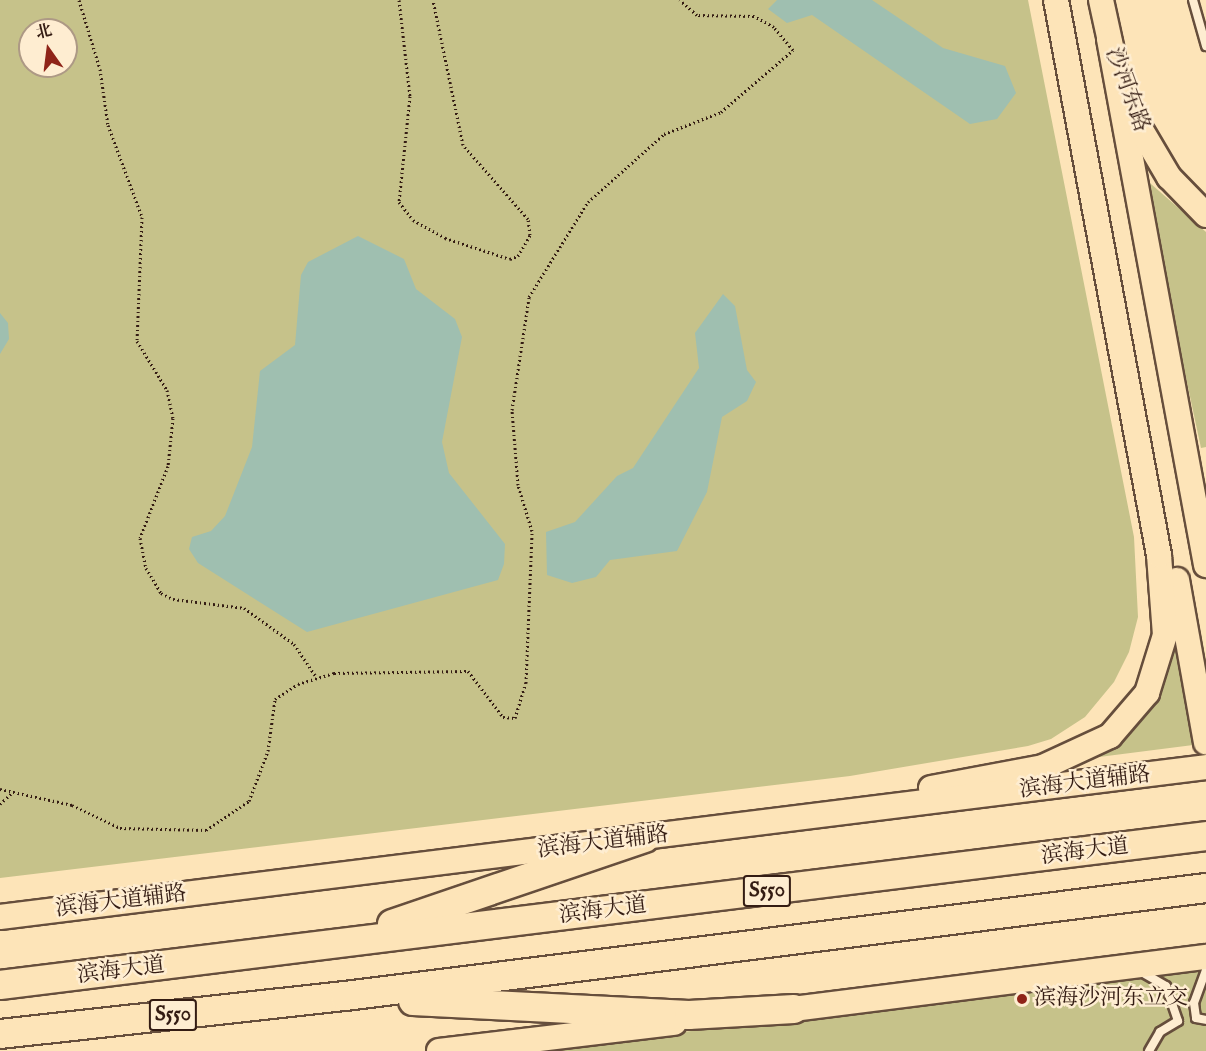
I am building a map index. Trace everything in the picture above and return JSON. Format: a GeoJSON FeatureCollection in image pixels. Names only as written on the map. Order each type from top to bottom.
{"type":"FeatureCollection","features":[{"type":"Feature","properties":{"kind":"highway","name":"滨海大道"},"geometry":{"type":"LineString","coordinates":[[5,984],[1206,836]]}},
{"type":"Feature","properties":{"kind":"highway"},"geometry":{"type":"LineString","coordinates":[[327,945],[645,838]]}},
{"type":"Feature","properties":{"kind":"highway","name":"S550"},"geometry":{"type":"LineString","coordinates":[[0,1034],[345,996],[1206,888]]}},
{"type":"Feature","properties":{"kind":"highway"},"geometry":{"type":"LineString","coordinates":[[345,996],[653,1014],[794,1009]]}},
{"type":"Feature","properties":{"kind":"main road","name":"沙河东路"},"geometry":{"type":"LineString","coordinates":[[1056,0],[1072,82]]}},
{"type":"Feature","properties":{"kind":"main road","name":"沙河东路"},"geometry":{"type":"LineString","coordinates":[[1101,0],[1109,39],[1139,130],[1201,209]]}},
{"type":"Feature","properties":{"kind":"main road"},"geometry":{"type":"LineString","coordinates":[[1109,39],[1206,565]]}},
{"type":"Feature","properties":{"kind":"main road"},"geometry":{"type":"LineString","coordinates":[[1072,82],[1097,172],[1206,742]]}},
{"type":"Feature","properties":{"kind":"main road"},"geometry":{"type":"LineString","coordinates":[[837,815],[939,786],[1043,767],[1091,749],[1139,707],[1161,658],[1166,609],[1159,555],[1072,82]]}},
{"type":"Feature","properties":{"kind":"main road","name":"滨海大道辅路"},"geometry":{"type":"LineString","coordinates":[[0,917],[837,815],[1206,767]]}},
{"type":"Feature","properties":{"kind":"main road"},"geometry":{"type":"LineString","coordinates":[[1025,979],[1206,941]]}},
{"type":"Feature","properties":{"kind":"main road"},"geometry":{"type":"LineString","coordinates":[[439,1051],[1206,957]]}},
{"type":"Feature","properties":{"kind":"lane"},"geometry":{"type":"LineString","coordinates":[[1193,0],[1206,46]]}},
{"type":"Feature","properties":{"kind":"lane"},"geometry":{"type":"LineString","coordinates":[[1117,968],[1150,975],[1170,994],[1178,1021],[1160,1032],[1149,1051]]}},
{"type":"Feature","properties":{"kind":"lane"},"geometry":{"type":"LineString","coordinates":[[1206,970],[1194,1003],[1196,1018],[1206,1020]]}},
{"type":"Feature","properties":{"kind":"path"},"geometry":{"type":"LineString","coordinates":[[79,0],[100,69],[108,125],[142,217],[137,340],[167,390],[173,418],[168,466],[141,538],[146,568],[161,592],[173,599],[244,608],[294,644],[316,677]]}},
{"type":"Feature","properties":{"kind":"path"},"geometry":{"type":"LineString","coordinates":[[399,0],[410,96],[399,202],[413,220],[445,238],[510,259],[518,256],[530,235],[528,219],[463,146],[433,0]]}},
{"type":"Feature","properties":{"kind":"path"},"geometry":{"type":"LineString","coordinates":[[0,789],[72,805],[120,828],[206,830],[249,801],[268,751],[276,699],[316,677],[378,670],[409,675],[468,671],[503,717],[515,717],[521,708],[532,531],[518,485],[512,410],[529,297],[588,202],[664,134],[721,112],[793,50],[774,27],[754,16],[697,15],[680,0]]}},
{"type":"Feature","properties":{"kind":"path"},"geometry":{"type":"LineString","coordinates":[[0,804],[13,792]]}},
{"type":"Feature","properties":{"kind":"shaded area"},"geometry":{"type":"Polygon","coordinates":[[[0,0],[1028,0],[1134,537],[1138,617],[1129,652],[1114,682],[1085,717],[1051,739],[1028,746],[850,776],[0,878],[0,0]]]}},
{"type":"Feature","properties":{"kind":"shaded area"},"geometry":{"type":"Polygon","coordinates":[[[777,0],[872,0],[943,48],[1005,66],[1016,93],[997,119],[970,124],[812,15],[787,23],[768,9],[777,0]]]}},
{"type":"Feature","properties":{"kind":"shaded area"},"geometry":{"type":"Polygon","coordinates":[[[1143,177],[1206,232],[1206,447],[1201,448],[1143,177]]]}},
{"type":"Feature","properties":{"kind":"shaded area"},"geometry":{"type":"Polygon","coordinates":[[[358,236],[404,259],[416,289],[455,319],[462,337],[442,442],[449,473],[505,544],[504,564],[498,580],[307,632],[198,563],[189,549],[192,537],[211,531],[225,516],[252,447],[260,371],[295,345],[301,275],[308,262],[358,236]]]}},
{"type":"Feature","properties":{"kind":"shaded area"},"geometry":{"type":"Polygon","coordinates":[[[723,294],[735,306],[747,370],[756,382],[747,401],[722,417],[707,492],[677,551],[610,560],[596,577],[572,583],[547,575],[546,532],[575,522],[617,476],[633,468],[699,368],[695,333],[723,294]]]}},
{"type":"Feature","properties":{"kind":"shaded area"},"geometry":{"type":"Polygon","coordinates":[[[0,313],[8,323],[9,339],[0,354],[0,313]]]}},
{"type":"Feature","properties":{"kind":"shaded area"},"geometry":{"type":"Polygon","coordinates":[[[1176,626],[1201,744],[1099,757],[1151,709],[1173,655],[1176,626]]]}},
{"type":"Feature","properties":{"kind":"shaded area"},"geometry":{"type":"Polygon","coordinates":[[[1206,962],[1206,1051],[545,1051],[874,1006],[1206,962]]]}},
{"type":"Feature","properties":{"kind":"place","name":"滨海沙河东立交"},"geometry":{"type":"Point","coordinates":[1022,999]}}]}
